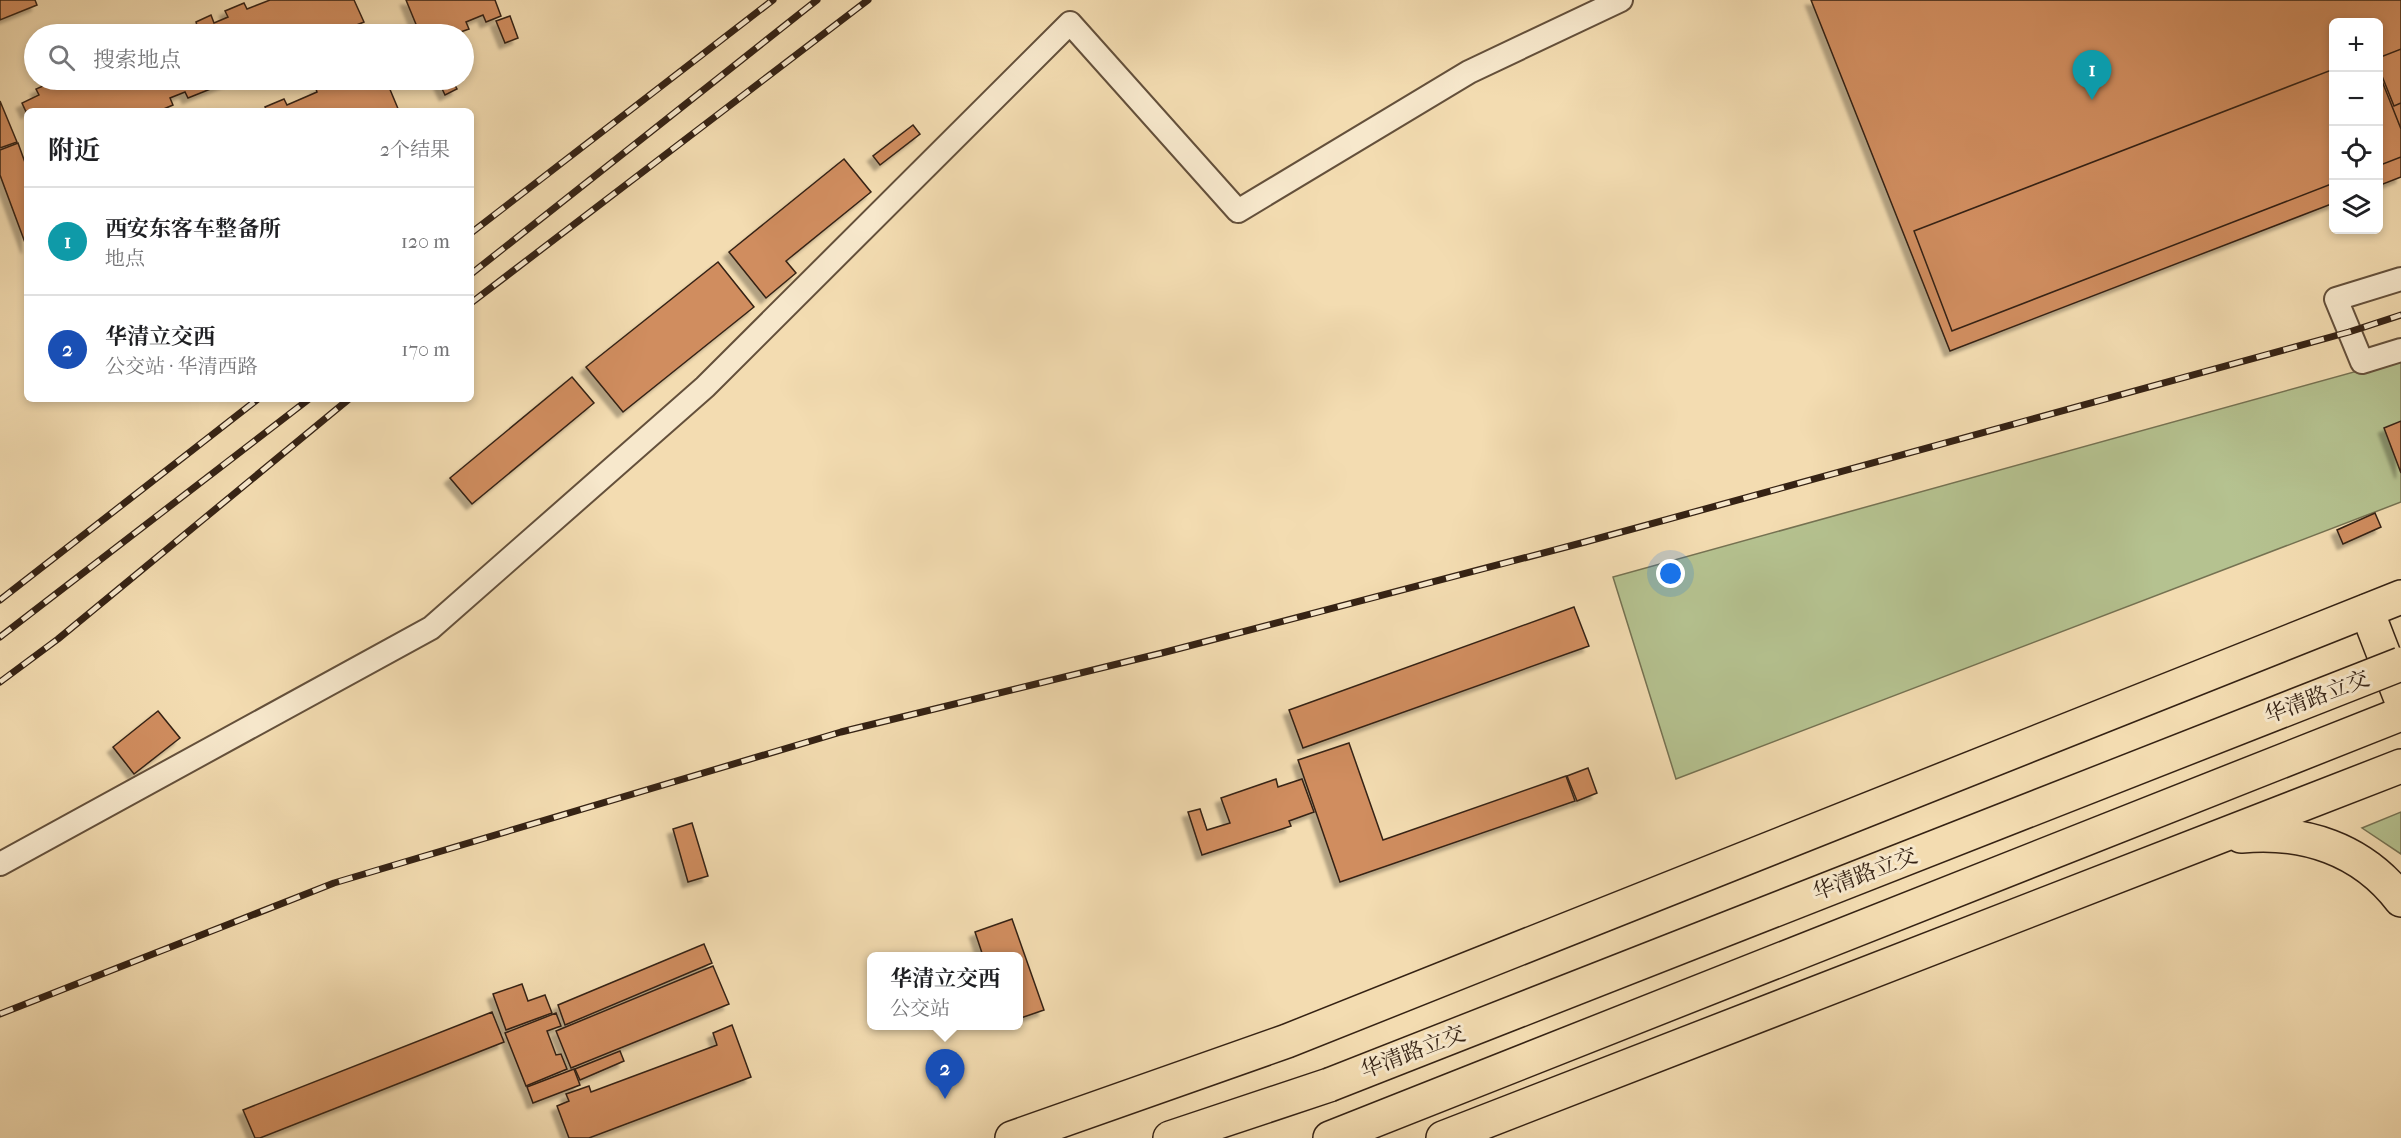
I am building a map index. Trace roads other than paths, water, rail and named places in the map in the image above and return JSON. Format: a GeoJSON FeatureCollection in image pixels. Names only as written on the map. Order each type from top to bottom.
{"type":"FeatureCollection","features":[{"type":"Feature","properties":{"kind":"main road"},"geometry":{"type":"LineString","coordinates":[[1012,1138],[1287,1041],[2401,597]]}},
{"type":"Feature","properties":{"kind":"main road"},"geometry":{"type":"LineString","coordinates":[[2367,611],[2401,699]]}},
{"type":"Feature","properties":{"kind":"main road","name":"华清路立交"},"geometry":{"type":"LineString","coordinates":[[1170,1138],[1329,1085],[2401,664]]}},
{"type":"Feature","properties":{"kind":"main road","name":"华清路立交"},"geometry":{"type":"LineString","coordinates":[[1333,1137],[2401,714]]}},
{"type":"Feature","properties":{"kind":"main road"},"geometry":{"type":"LineString","coordinates":[[1443,1138],[2401,766]]}},
{"type":"Feature","properties":{"kind":"main road"},"geometry":{"type":"LineString","coordinates":[[2192,846],[2219,839],[2257,834],[2279,834],[2314,840],[2356,858],[2390,885],[2401,900]]}},
{"type":"Feature","properties":{"kind":"lane"},"geometry":{"type":"LineString","coordinates":[[0,864],[430,628],[705,387],[1070,23],[1238,211],[1469,72],[1621,0]]}},
{"type":"Feature","properties":{"kind":"lane"},"geometry":{"type":"LineString","coordinates":[[2401,279],[2336,299],[2362,362],[2401,350]]}},
{"type":"Feature","properties":{"kind":"railway"},"geometry":{"type":"LineString","coordinates":[[474,231],[773,0]]}},
{"type":"Feature","properties":{"kind":"railway"},"geometry":{"type":"LineString","coordinates":[[474,272],[817,0]]}},
{"type":"Feature","properties":{"kind":"railway"},"geometry":{"type":"LineString","coordinates":[[474,301],[868,0]]}},
{"type":"Feature","properties":{"kind":"railway"},"geometry":{"type":"LineString","coordinates":[[0,1014],[334,883],[841,732],[1162,653],[1585,542],[2349,332],[2401,315]]}},
{"type":"Feature","properties":{"kind":"railway"},"geometry":{"type":"LineString","coordinates":[[0,600],[254,402]]}},
{"type":"Feature","properties":{"kind":"railway"},"geometry":{"type":"LineString","coordinates":[[0,637],[305,402]]}},
{"type":"Feature","properties":{"kind":"railway"},"geometry":{"type":"LineString","coordinates":[[0,682],[58,639],[345,402]]}},
{"type":"Feature","properties":{"kind":"place","name":"西安东客车整备所"},"geometry":{"type":"Point","coordinates":[2092,100]}},
{"type":"Feature","properties":{"kind":"place","name":"华清立交西"},"geometry":{"type":"Point","coordinates":[945,1099]}}]}
